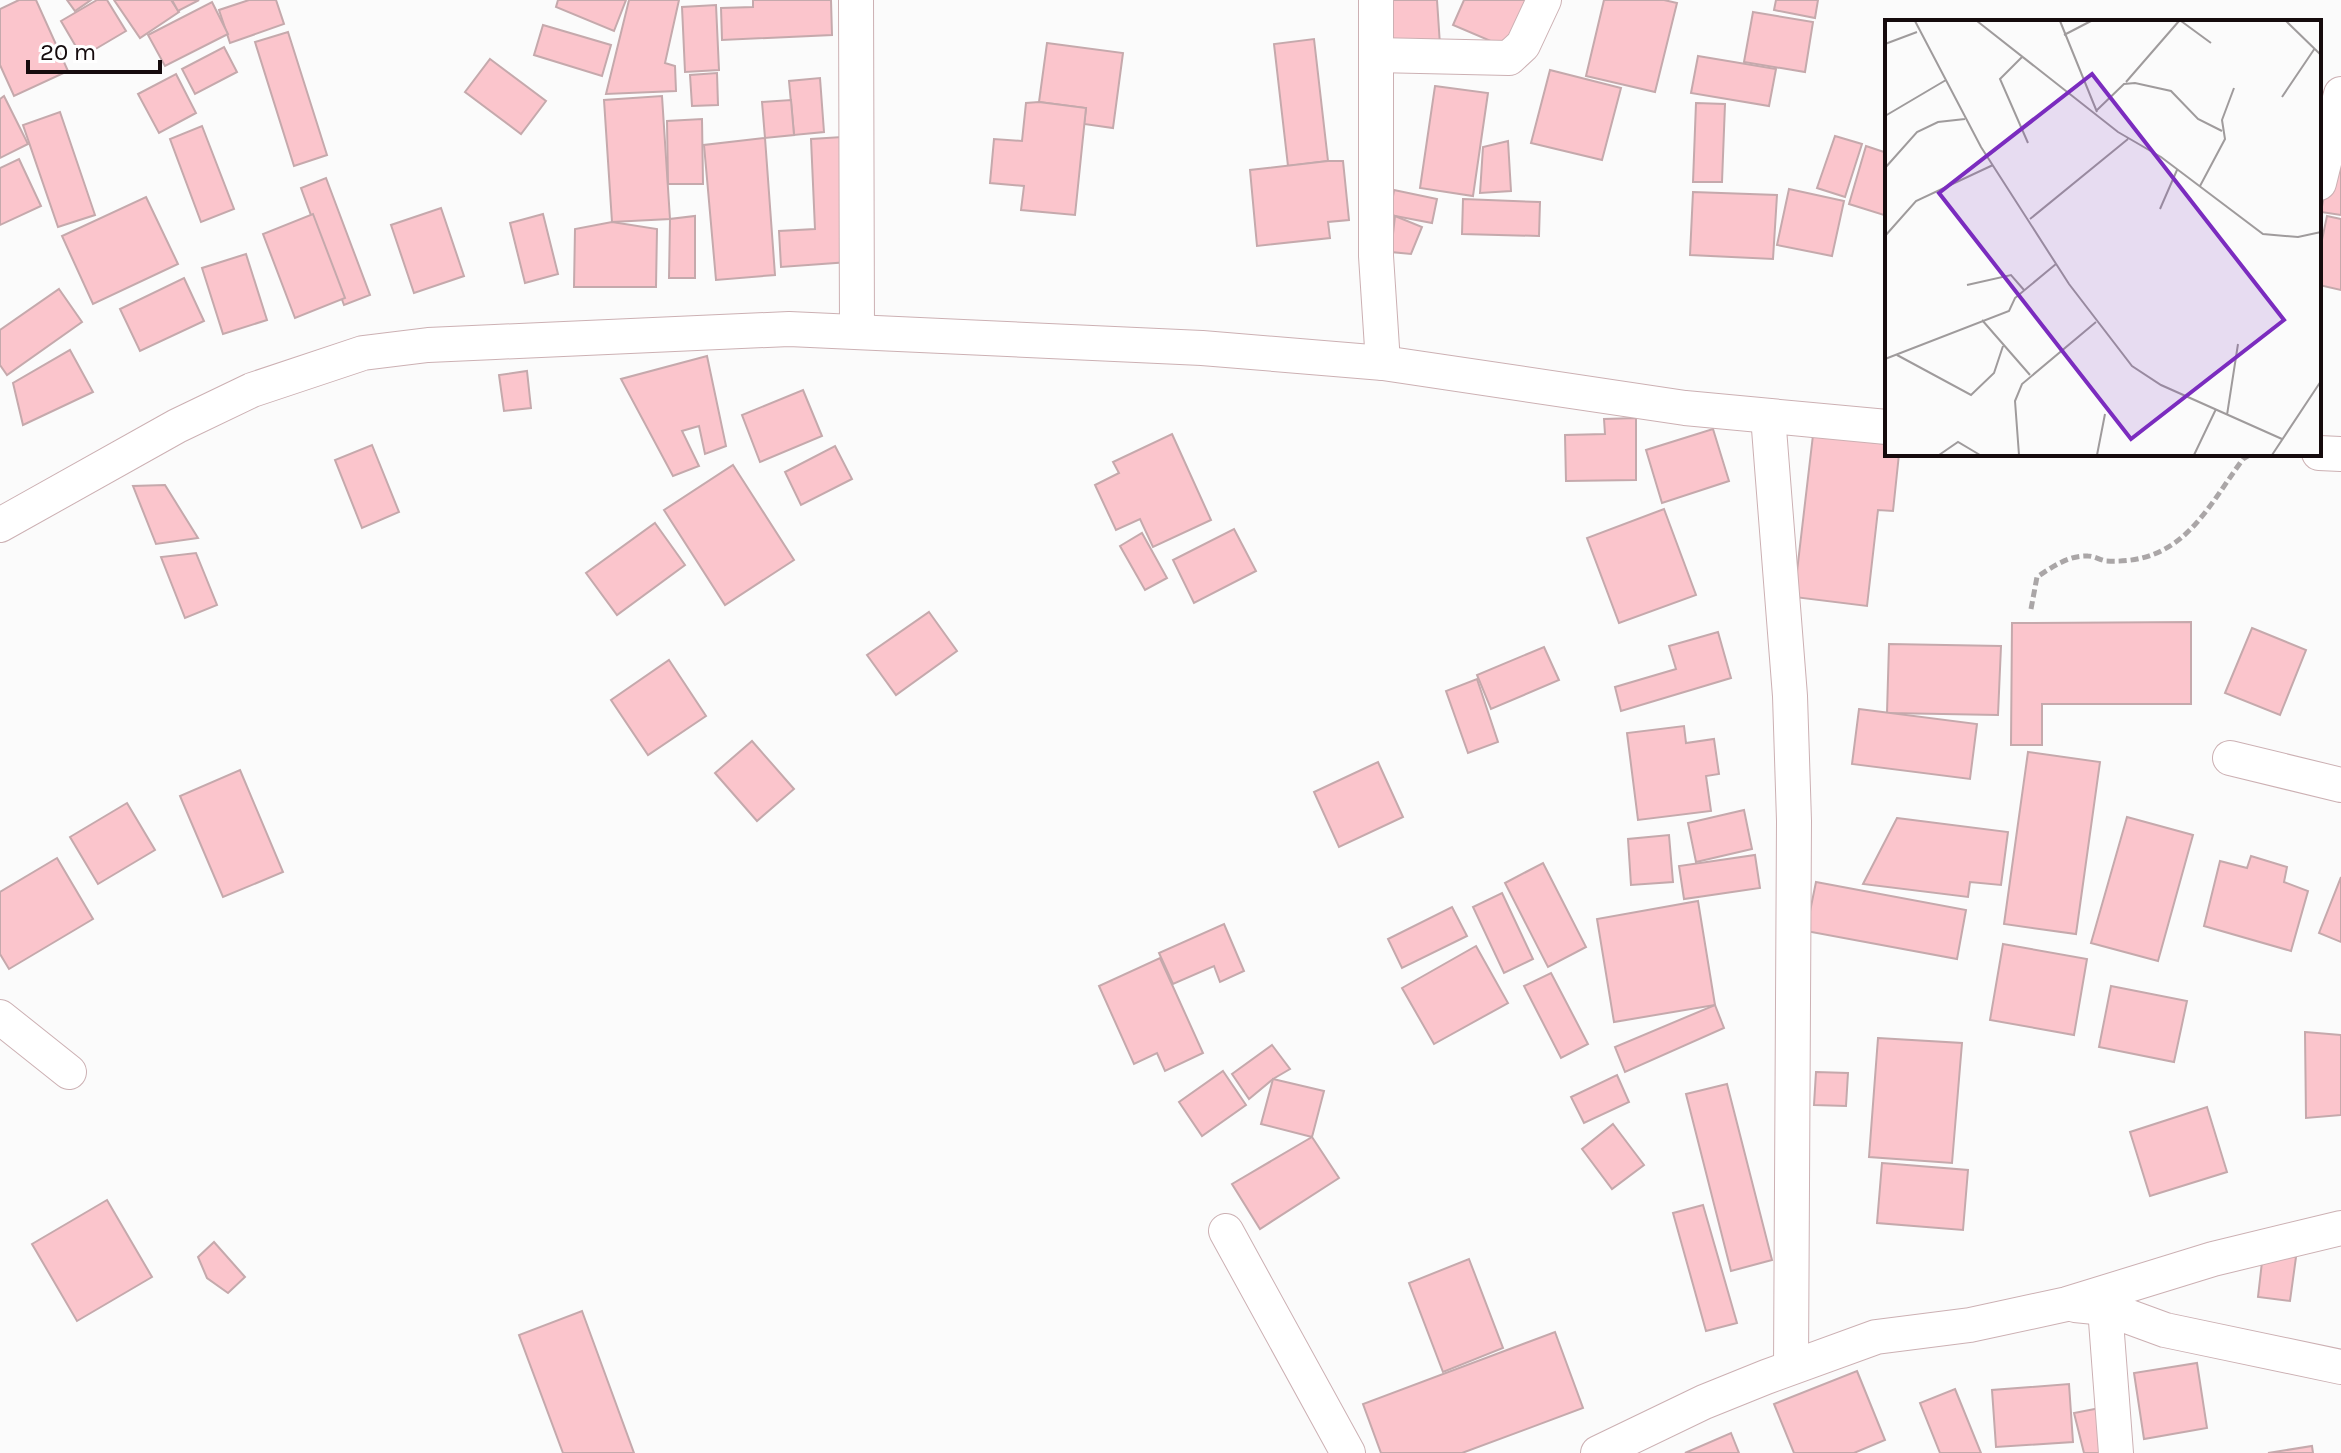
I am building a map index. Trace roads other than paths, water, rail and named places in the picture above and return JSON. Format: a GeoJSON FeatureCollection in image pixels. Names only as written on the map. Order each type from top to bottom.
{"type":"FeatureCollection","features":[{"type":"Feature","properties":{"kind":"street"},"geometry":{"type":"LineString","coordinates":[[856,0],[857,331]]}},
{"type":"Feature","properties":{"kind":"street"},"geometry":{"type":"LineString","coordinates":[[1376,0],[1376,256],[1383,363]]}},
{"type":"Feature","properties":{"kind":"street"},"geometry":{"type":"LineString","coordinates":[[1376,55],[1509,58],[1523,45],[1544,0]]}},
{"type":"Feature","properties":{"kind":"street"},"geometry":{"type":"LineString","coordinates":[[2321,175],[2341,94]]}},
{"type":"Feature","properties":{"kind":"street"},"geometry":{"type":"LineString","coordinates":[[0,525],[177,426],[252,390],[363,353],[428,345],[789,329],[1202,348],[1383,363],[1685,408],[1885,427]]}},
{"type":"Feature","properties":{"kind":"street"},"geometry":{"type":"LineString","coordinates":[[1768,416],[1790,696],[1794,821],[1791,1367]]}},
{"type":"Feature","properties":{"kind":"street"},"geometry":{"type":"LineString","coordinates":[[2321,453],[2341,454]]}},
{"type":"Feature","properties":{"kind":"street"},"geometry":{"type":"LineString","coordinates":[[2230,758],[2341,785]]}},
{"type":"Feature","properties":{"kind":"street"},"geometry":{"type":"LineString","coordinates":[[0,1017],[69,1072]]}},
{"type":"Feature","properties":{"kind":"street"},"geometry":{"type":"LineString","coordinates":[[1598,1453],[1704,1402],[1876,1337],[1970,1325],[2067,1304],[2213,1259],[2341,1228]]}},
{"type":"Feature","properties":{"kind":"street"},"geometry":{"type":"LineString","coordinates":[[1226,1231],[1348,1453]]}},
{"type":"Feature","properties":{"kind":"street"},"geometry":{"type":"LineString","coordinates":[[2067,1304],[2105,1308],[2165,1330],[2341,1367]]}},
{"type":"Feature","properties":{"kind":"street"},"geometry":{"type":"LineString","coordinates":[[2105,1308],[2116,1453]]}}]}
